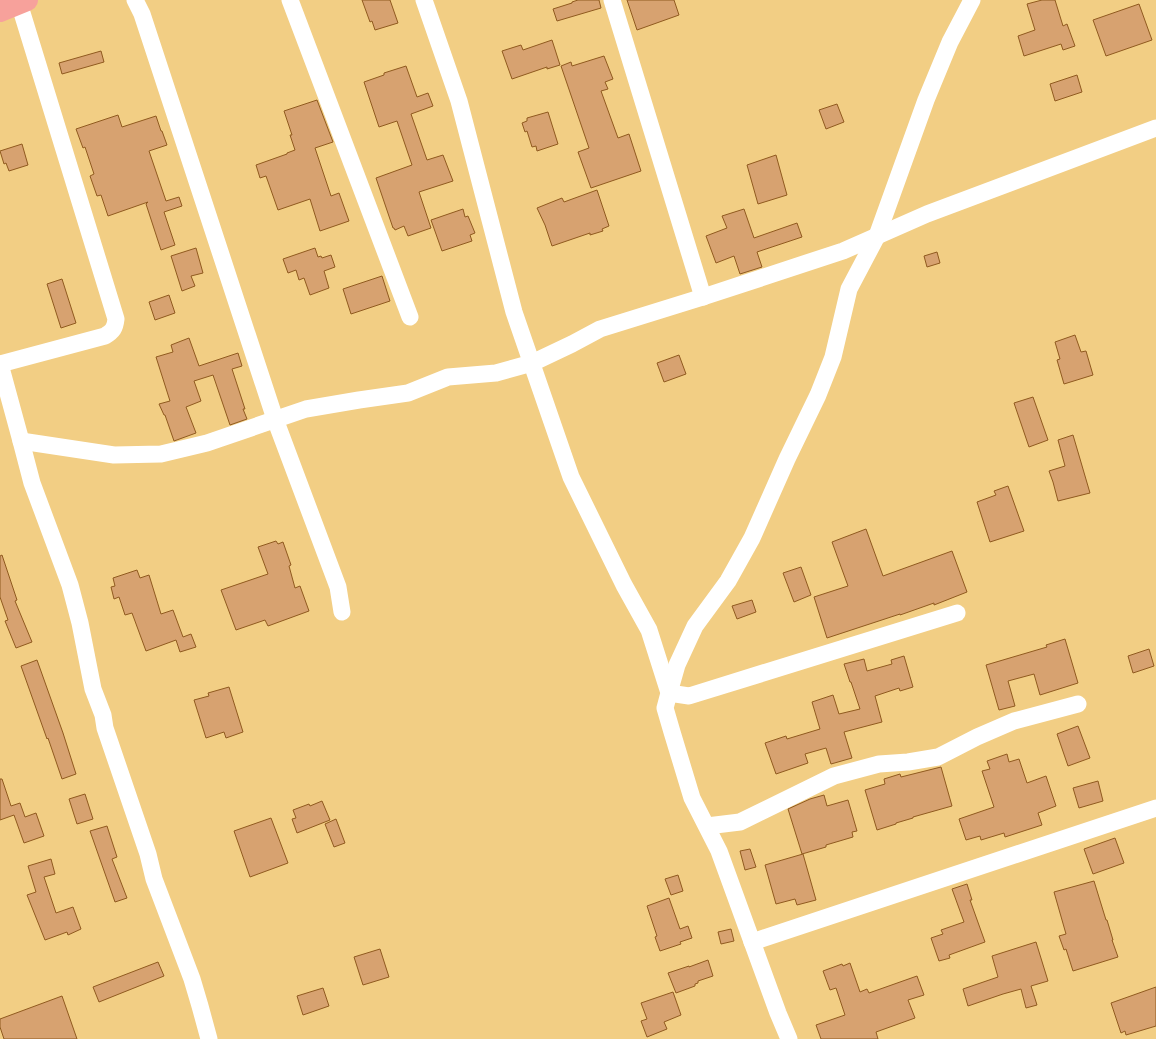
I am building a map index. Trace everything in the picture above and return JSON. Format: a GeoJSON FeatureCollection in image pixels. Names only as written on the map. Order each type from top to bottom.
{"type":"FeatureCollection","features":[{"type":"Feature","properties":{"kind":"street"},"geometry":{"type":"LineString","coordinates":[[135,0],[144,21],[275,419],[338,587],[342,612]]}},
{"type":"Feature","properties":{"kind":"street"},"geometry":{"type":"LineString","coordinates":[[290,0],[410,317]]}},
{"type":"Feature","properties":{"kind":"street"},"geometry":{"type":"LineString","coordinates":[[424,0],[459,102],[514,312],[571,477],[624,585],[649,630],[669,693]]}},
{"type":"Feature","properties":{"kind":"street"},"geometry":{"type":"LineString","coordinates":[[612,0],[703,297]]}},
{"type":"Feature","properties":{"kind":"street"},"geometry":{"type":"LineString","coordinates":[[789,1039],[778,1013],[719,851],[692,798],[665,708],[677,665],[695,626],[728,581],[752,538],[787,459],[818,395],[834,357],[849,289],[877,236],[926,100],[950,42],[972,0]]}},
{"type":"Feature","properties":{"kind":"street"},"geometry":{"type":"LineString","coordinates":[[15,5],[116,319],[112,332],[105,336],[0,364],[32,483],[72,593],[80,623],[93,689],[103,715],[148,854],[154,879],[192,979],[209,1039]]}},
{"type":"Feature","properties":{"kind":"street"},"geometry":{"type":"LineString","coordinates":[[21,441],[114,455],[161,454],[207,443],[306,409],[408,393],[448,378],[496,373],[532,363],[600,329],[843,251],[927,214],[1156,128]]}},
{"type":"Feature","properties":{"kind":"street"},"geometry":{"type":"LineString","coordinates":[[669,693],[689,696],[957,613]]}},
{"type":"Feature","properties":{"kind":"street"},"geometry":{"type":"LineString","coordinates":[[706,826],[740,822],[834,776],[879,764],[908,762],[938,757],[977,737],[1014,721],[1078,704]]}},
{"type":"Feature","properties":{"kind":"street"},"geometry":{"type":"LineString","coordinates":[[752,942],[1156,808]]}},
{"type":"Feature","properties":{"kind":"building"},"geometry":{"type":"Polygon","coordinates":[[[362,0],[390,0],[398,23],[375,30],[372,21],[370,22],[362,0]]]}},
{"type":"Feature","properties":{"kind":"building"},"geometry":{"type":"Polygon","coordinates":[[[578,0],[599,0],[601,8],[557,21],[553,9],[578,0]]]}},
{"type":"Feature","properties":{"kind":"building"},"geometry":{"type":"Polygon","coordinates":[[[627,0],[674,0],[679,15],[637,30],[627,0]]]}},
{"type":"Feature","properties":{"kind":"building"},"geometry":{"type":"Polygon","coordinates":[[[1042,0],[1055,0],[1063,26],[1067,24],[1075,46],[1063,50],[1061,44],[1024,56],[1018,36],[1035,30],[1027,4],[1042,0]]]}},
{"type":"Feature","properties":{"kind":"building"},"geometry":{"type":"Polygon","coordinates":[[[1139,4],[1152,40],[1106,56],[1093,20],[1139,4]]]}},
{"type":"Feature","properties":{"kind":"building"},"geometry":{"type":"Polygon","coordinates":[[[552,40],[560,65],[547,69],[547,67],[512,79],[502,51],[521,45],[523,50],[552,40]]]}},
{"type":"Feature","properties":{"kind":"building"},"geometry":{"type":"Polygon","coordinates":[[[101,51],[104,62],[62,74],[59,63],[101,51]]]}},
{"type":"Feature","properties":{"kind":"building"},"geometry":{"type":"Polygon","coordinates":[[[604,56],[613,79],[605,82],[608,89],[601,91],[618,138],[629,134],[641,171],[591,188],[578,152],[589,148],[561,66],[571,62],[572,66],[604,56]]]}},
{"type":"Feature","properties":{"kind":"building"},"geometry":{"type":"Polygon","coordinates":[[[406,66],[417,97],[428,93],[433,106],[411,114],[427,160],[443,155],[453,181],[419,192],[431,228],[408,236],[404,226],[395,230],[393,228],[376,178],[412,165],[397,121],[379,127],[364,82],[384,75],[384,73],[406,66]]]}},
{"type":"Feature","properties":{"kind":"building"},"geometry":{"type":"Polygon","coordinates":[[[1077,75],[1082,92],[1055,101],[1050,84],[1077,75]]]}},
{"type":"Feature","properties":{"kind":"building"},"geometry":{"type":"Polygon","coordinates":[[[317,100],[333,142],[315,148],[331,196],[339,193],[349,221],[320,231],[310,199],[278,210],[266,176],[260,178],[256,165],[295,150],[284,111],[317,100]]]}},
{"type":"Feature","properties":{"kind":"building"},"geometry":{"type":"Polygon","coordinates":[[[837,104],[844,122],[826,129],[819,110],[837,104]]]}},
{"type":"Feature","properties":{"kind":"building"},"geometry":{"type":"Polygon","coordinates":[[[548,112],[558,144],[537,151],[536,146],[532,147],[527,131],[525,132],[522,123],[527,121],[527,118],[548,112]]]}},
{"type":"Feature","properties":{"kind":"building"},"geometry":{"type":"Polygon","coordinates":[[[118,115],[122,127],[156,116],[167,145],[149,151],[166,201],[179,197],[182,206],[164,212],[175,245],[161,250],[146,204],[148,202],[108,216],[101,195],[97,196],[90,176],[94,174],[85,147],[83,148],[76,129],[118,115]]]}},
{"type":"Feature","properties":{"kind":"building"},"geometry":{"type":"Polygon","coordinates":[[[22,144],[28,165],[9,171],[6,163],[4,164],[0,151],[22,144]]]}},
{"type":"Feature","properties":{"kind":"building"},"geometry":{"type":"Polygon","coordinates":[[[776,155],[787,195],[758,204],[747,165],[776,155]]]}},
{"type":"Feature","properties":{"kind":"building"},"geometry":{"type":"Polygon","coordinates":[[[597,190],[609,226],[602,229],[603,231],[590,235],[590,233],[552,246],[537,208],[562,198],[564,202],[597,190]]]}},
{"type":"Feature","properties":{"kind":"building"},"geometry":{"type":"Polygon","coordinates":[[[463,209],[465,217],[468,216],[475,233],[470,235],[472,241],[442,251],[431,220],[463,209]]]}},
{"type":"Feature","properties":{"kind":"building"},"geometry":{"type":"Polygon","coordinates":[[[744,209],[754,238],[797,223],[802,237],[757,252],[762,267],[740,274],[734,256],[716,263],[706,236],[727,228],[722,216],[744,209]]]}},
{"type":"Feature","properties":{"kind":"building"},"geometry":{"type":"Polygon","coordinates":[[[196,248],[203,273],[191,276],[195,286],[182,291],[171,256],[196,248]]]}},
{"type":"Feature","properties":{"kind":"building"},"geometry":{"type":"Polygon","coordinates":[[[315,248],[318,257],[321,256],[322,258],[331,255],[335,267],[324,271],[329,288],[310,295],[304,278],[299,280],[296,270],[288,273],[283,259],[315,248]]]}},
{"type":"Feature","properties":{"kind":"building"},"geometry":{"type":"Polygon","coordinates":[[[937,252],[940,263],[927,267],[924,256],[937,252]]]}},
{"type":"Feature","properties":{"kind":"building"},"geometry":{"type":"Polygon","coordinates":[[[382,276],[390,301],[351,314],[343,289],[382,276]]]}},
{"type":"Feature","properties":{"kind":"building"},"geometry":{"type":"Polygon","coordinates":[[[62,279],[76,323],[61,328],[47,284],[62,279]]]}},
{"type":"Feature","properties":{"kind":"building"},"geometry":{"type":"Polygon","coordinates":[[[169,295],[175,313],[155,320],[149,302],[169,295]]]}},
{"type":"Feature","properties":{"kind":"building"},"geometry":{"type":"Polygon","coordinates":[[[1075,335],[1081,352],[1086,351],[1093,375],[1064,384],[1057,360],[1060,359],[1055,342],[1075,335]]]}},
{"type":"Feature","properties":{"kind":"building"},"geometry":{"type":"Polygon","coordinates":[[[189,338],[199,366],[238,353],[242,366],[232,369],[247,419],[230,425],[213,375],[194,381],[201,401],[186,407],[196,433],[174,441],[165,415],[159,404],[170,401],[156,357],[173,352],[171,345],[189,338]]]}},
{"type":"Feature","properties":{"kind":"building"},"geometry":{"type":"Polygon","coordinates":[[[679,355],[686,374],[664,382],[657,363],[679,355]]]}},
{"type":"Feature","properties":{"kind":"building"},"geometry":{"type":"Polygon","coordinates":[[[1033,397],[1048,440],[1029,447],[1014,403],[1033,397]]]}},
{"type":"Feature","properties":{"kind":"building"},"geometry":{"type":"Polygon","coordinates":[[[1073,435],[1090,493],[1058,501],[1049,471],[1065,466],[1058,440],[1073,435]]]}},
{"type":"Feature","properties":{"kind":"building"},"geometry":{"type":"Polygon","coordinates":[[[1008,486],[1024,531],[990,542],[977,502],[996,495],[994,491],[1008,486]]]}},
{"type":"Feature","properties":{"kind":"building"},"geometry":{"type":"Polygon","coordinates":[[[866,529],[883,576],[952,551],[967,592],[934,605],[934,603],[827,638],[814,597],[848,586],[832,542],[866,529]]]}},
{"type":"Feature","properties":{"kind":"building"},"geometry":{"type":"Polygon","coordinates":[[[276,541],[278,544],[283,542],[291,565],[289,566],[295,588],[300,586],[309,611],[268,626],[265,620],[236,630],[221,590],[268,574],[258,547],[276,541]]]}},
{"type":"Feature","properties":{"kind":"building"},"geometry":{"type":"Polygon","coordinates":[[[2,555],[17,600],[15,601],[32,642],[16,648],[5,621],[8,620],[0,597],[0,556],[2,555]]]}},
{"type":"Feature","properties":{"kind":"building"},"geometry":{"type":"Polygon","coordinates":[[[801,567],[811,595],[794,602],[783,573],[801,567]]]}},
{"type":"Feature","properties":{"kind":"building"},"geometry":{"type":"Polygon","coordinates":[[[137,570],[140,578],[149,575],[161,614],[173,610],[183,637],[191,634],[196,647],[180,652],[176,640],[146,651],[132,613],[125,615],[119,597],[114,599],[111,587],[115,586],[113,578],[137,570]]]}},
{"type":"Feature","properties":{"kind":"building"},"geometry":{"type":"Polygon","coordinates":[[[752,600],[756,612],[737,619],[732,606],[752,600]]]}},
{"type":"Feature","properties":{"kind":"building"},"geometry":{"type":"Polygon","coordinates":[[[1065,639],[1078,683],[1040,695],[1034,674],[1008,681],[1015,706],[999,710],[986,665],[1047,647],[1046,645],[1065,639]]]}},
{"type":"Feature","properties":{"kind":"building"},"geometry":{"type":"Polygon","coordinates":[[[1149,649],[1154,666],[1133,673],[1128,656],[1149,649]]]}},
{"type":"Feature","properties":{"kind":"building"},"geometry":{"type":"Polygon","coordinates":[[[904,656],[913,687],[900,691],[899,688],[875,696],[882,722],[844,732],[852,758],[831,764],[826,748],[805,754],[808,763],[776,774],[765,743],[786,736],[787,739],[820,729],[812,702],[833,695],[839,714],[860,709],[844,664],[864,659],[867,671],[892,664],[891,660],[904,656]]]}},
{"type":"Feature","properties":{"kind":"building"},"geometry":{"type":"Polygon","coordinates":[[[37,660],[76,774],[62,779],[21,666],[37,660]]]}},
{"type":"Feature","properties":{"kind":"building"},"geometry":{"type":"Polygon","coordinates":[[[229,687],[243,732],[226,738],[224,732],[206,738],[194,700],[209,696],[208,693],[229,687]]]}},
{"type":"Feature","properties":{"kind":"building"},"geometry":{"type":"Polygon","coordinates":[[[1078,726],[1090,758],[1068,766],[1057,734],[1078,726]]]}},
{"type":"Feature","properties":{"kind":"building"},"geometry":{"type":"Polygon","coordinates":[[[1007,754],[1009,762],[1019,759],[1027,783],[1046,776],[1056,806],[1038,813],[1042,825],[1005,837],[1004,833],[981,840],[980,836],[966,840],[959,819],[994,807],[982,771],[990,769],[987,761],[1007,754]]]}},
{"type":"Feature","properties":{"kind":"building"},"geometry":{"type":"Polygon","coordinates":[[[941,767],[952,806],[913,817],[877,830],[865,790],[885,784],[884,779],[900,774],[901,777],[941,767]]]}},
{"type":"Feature","properties":{"kind":"building"},"geometry":{"type":"Polygon","coordinates":[[[0,779],[2,779],[11,806],[20,803],[25,817],[36,813],[44,836],[24,843],[14,815],[0,820],[0,779]]]}},
{"type":"Feature","properties":{"kind":"building"},"geometry":{"type":"Polygon","coordinates":[[[1098,781],[1103,801],[1079,808],[1073,788],[1098,781]]]}},
{"type":"Feature","properties":{"kind":"building"},"geometry":{"type":"Polygon","coordinates":[[[85,794],[93,819],[77,824],[69,799],[85,794]]]}},
{"type":"Feature","properties":{"kind":"building"},"geometry":{"type":"Polygon","coordinates":[[[824,795],[827,806],[848,800],[857,831],[852,832],[853,837],[802,854],[788,809],[810,799],[824,795]]]}},
{"type":"Feature","properties":{"kind":"building"},"geometry":{"type":"Polygon","coordinates":[[[322,801],[330,820],[297,833],[292,819],[296,818],[293,810],[309,804],[310,806],[322,801]]]}},
{"type":"Feature","properties":{"kind":"building"},"geometry":{"type":"Polygon","coordinates":[[[271,818],[288,863],[250,877],[234,831],[271,818]]]}},
{"type":"Feature","properties":{"kind":"building"},"geometry":{"type":"Polygon","coordinates":[[[336,819],[345,843],[334,847],[325,824],[336,819]]]}},
{"type":"Feature","properties":{"kind":"building"},"geometry":{"type":"Polygon","coordinates":[[[107,826],[117,857],[112,859],[127,898],[115,902],[90,831],[107,826]]]}},
{"type":"Feature","properties":{"kind":"building"},"geometry":{"type":"Polygon","coordinates":[[[1115,838],[1124,863],[1093,874],[1084,849],[1115,838]]]}},
{"type":"Feature","properties":{"kind":"building"},"geometry":{"type":"Polygon","coordinates":[[[750,849],[756,867],[745,870],[740,851],[750,849]]]}},
{"type":"Feature","properties":{"kind":"building"},"geometry":{"type":"Polygon","coordinates":[[[803,854],[816,900],[797,905],[795,899],[776,904],[765,865],[803,854]]]}},
{"type":"Feature","properties":{"kind":"building"},"geometry":{"type":"Polygon","coordinates":[[[51,859],[55,874],[44,877],[56,913],[73,907],[81,929],[68,935],[67,932],[45,940],[27,895],[36,892],[28,866],[51,859]]]}},
{"type":"Feature","properties":{"kind":"building"},"geometry":{"type":"Polygon","coordinates":[[[678,875],[683,891],[671,895],[665,879],[678,875]]]}},
{"type":"Feature","properties":{"kind":"building"},"geometry":{"type":"Polygon","coordinates":[[[1094,881],[1118,957],[1073,971],[1066,949],[1064,950],[1059,936],[1066,934],[1054,892],[1094,881]]]}},
{"type":"Feature","properties":{"kind":"building"},"geometry":{"type":"Polygon","coordinates":[[[967,884],[972,900],[970,900],[985,942],[949,955],[950,958],[939,961],[931,938],[943,934],[941,930],[964,922],[952,889],[967,884]]]}},
{"type":"Feature","properties":{"kind":"building"},"geometry":{"type":"Polygon","coordinates":[[[669,898],[680,929],[688,926],[692,938],[680,942],[681,944],[660,951],[655,937],[657,936],[647,906],[669,898]]]}},
{"type":"Feature","properties":{"kind":"building"},"geometry":{"type":"Polygon","coordinates":[[[731,929],[734,941],[721,944],[718,932],[731,929]]]}},
{"type":"Feature","properties":{"kind":"building"},"geometry":{"type":"Polygon","coordinates":[[[1036,942],[1048,981],[1031,986],[1037,1005],[1026,1008],[1021,989],[968,1006],[963,989],[998,977],[992,956],[1036,942]]]}},
{"type":"Feature","properties":{"kind":"building"},"geometry":{"type":"Polygon","coordinates":[[[380,949],[389,977],[363,985],[354,957],[380,949]]]}},
{"type":"Feature","properties":{"kind":"building"},"geometry":{"type":"Polygon","coordinates":[[[708,960],[713,976],[698,981],[695,986],[676,993],[668,973],[708,960]]]}},
{"type":"Feature","properties":{"kind":"building"},"geometry":{"type":"Polygon","coordinates":[[[158,962],[164,976],[99,1002],[93,987],[158,962]]]}},
{"type":"Feature","properties":{"kind":"building"},"geometry":{"type":"Polygon","coordinates":[[[850,963],[860,992],[867,989],[869,993],[917,976],[924,995],[908,1000],[915,1018],[876,1032],[878,1039],[821,1039],[816,1025],[845,1015],[836,988],[830,990],[823,971],[842,964],[843,966],[850,963]]]}},
{"type":"Feature","properties":{"kind":"building"},"geometry":{"type":"Polygon","coordinates":[[[1156,987],[1156,1026],[1126,1035],[1125,1031],[1121,1033],[1111,1003],[1156,987]]]}},
{"type":"Feature","properties":{"kind":"building"},"geometry":{"type":"Polygon","coordinates":[[[323,988],[329,1006],[303,1015],[297,996],[323,988]]]}},
{"type":"Feature","properties":{"kind":"building"},"geometry":{"type":"Polygon","coordinates":[[[673,992],[681,1015],[664,1022],[667,1029],[647,1037],[641,1021],[647,1019],[641,1003],[673,992]]]}},
{"type":"Feature","properties":{"kind":"building"},"geometry":{"type":"Polygon","coordinates":[[[62,996],[77,1039],[4,1039],[0,1027],[0,1019],[62,996]]]}}]}
